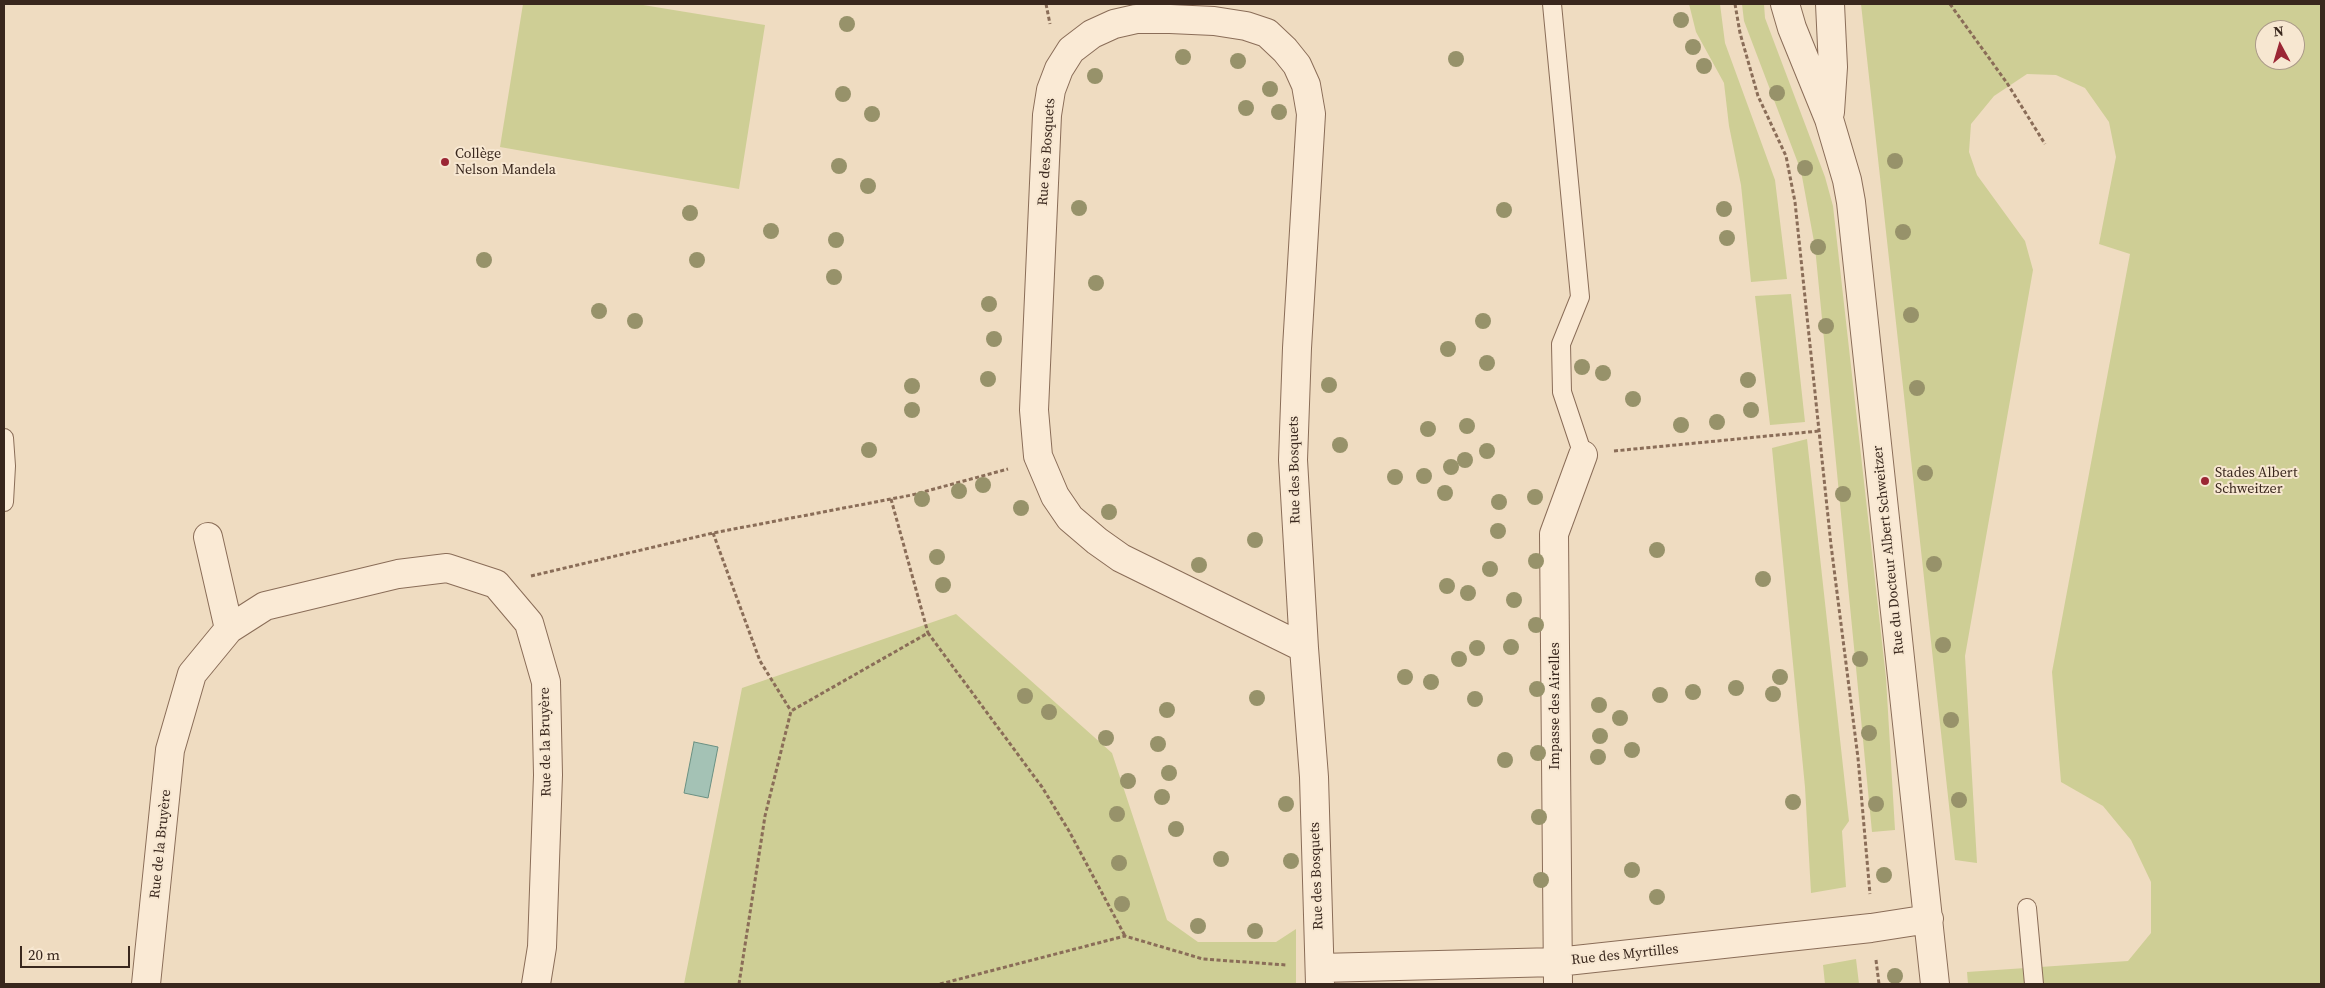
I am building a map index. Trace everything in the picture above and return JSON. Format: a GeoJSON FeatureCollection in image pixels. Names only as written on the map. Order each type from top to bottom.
{"type":"FeatureCollection","features":[{"type":"Feature","properties":{"kind":"street","name":"Rue du Docteur Albert Schweitzer"},"geometry":{"type":"LineString","coordinates":[[1785,4],[1792,28],[1829,119],[1847,180],[1853,220],[1935,984]]}},
{"type":"Feature","properties":{"kind":"street","name":"Rue du Docteur Albert Schweitzer"},"geometry":{"type":"LineString","coordinates":[[1829,119],[1833,68],[1830,4]]}},
{"type":"Feature","properties":{"kind":"street","name":"Rue des Bosquets"},"geometry":{"type":"LineString","coordinates":[[1304,648],[1121,558],[1096,541],[1070,518],[1060,504],[1038,456],[1034,431],[1034,410],[1047,115],[1051,90],[1071,50],[1092,34],[1114,24],[1136,20],[1214,21],[1246,26],[1267,33],[1285,50],[1297,65],[1306,85],[1311,114],[1293,460],[1314,777],[1320,976]]}},
{"type":"Feature","properties":{"kind":"street","name":"Impasse des Airelles"},"geometry":{"type":"LineString","coordinates":[[1558,973],[1554,534],[1583,455]]}},
{"type":"Feature","properties":{"kind":"street"},"geometry":{"type":"LineString","coordinates":[[208,537],[229,629]]}},
{"type":"Feature","properties":{"kind":"street","name":"Rue de la Bruyère"},"geometry":{"type":"LineString","coordinates":[[146,984],[170,750],[192,674],[229,629],[265,606],[398,574],[447,568],[496,584],[529,623],[546,682],[548,785],[542,947],[536,984]]}},
{"type":"Feature","properties":{"kind":"street","name":"Rue des Myrtilles"},"geometry":{"type":"LineString","coordinates":[[1320,976],[1558,973],[1929,919]]}},
{"type":"Feature","properties":{"kind":"lane"},"geometry":{"type":"LineString","coordinates":[[1552,4],[1580,297],[1561,344],[1562,392],[1583,455]]}},
{"type":"Feature","properties":{"kind":"lane"},"geometry":{"type":"LineString","coordinates":[[4,438],[6,466],[4,502]]}},
{"type":"Feature","properties":{"kind":"lane"},"geometry":{"type":"LineString","coordinates":[[2027,908],[2034,984]]}},
{"type":"Feature","properties":{"kind":"path"},"geometry":{"type":"LineString","coordinates":[[1735,4],[1740,33],[1758,96],[1786,156],[1795,202],[1805,282],[1810,359],[1858,758],[1870,890],[1871,928],[1880,984]]}},
{"type":"Feature","properties":{"kind":"path"},"geometry":{"type":"LineString","coordinates":[[1950,4],[2007,83],[2045,144]]}},
{"type":"Feature","properties":{"kind":"path"},"geometry":{"type":"LineString","coordinates":[[1583,455],[1819,431]]}},
{"type":"Feature","properties":{"kind":"path"},"geometry":{"type":"LineString","coordinates":[[496,584],[714,533],[891,499],[1018,466],[1038,456]]}},
{"type":"Feature","properties":{"kind":"path"},"geometry":{"type":"LineString","coordinates":[[891,499],[928,633],[1042,787],[1069,831],[1125,936]]}},
{"type":"Feature","properties":{"kind":"path"},"geometry":{"type":"LineString","coordinates":[[714,533],[760,661],[791,711],[765,816],[739,984]]}},
{"type":"Feature","properties":{"kind":"path"},"geometry":{"type":"LineString","coordinates":[[791,711],[928,633]]}},
{"type":"Feature","properties":{"kind":"path"},"geometry":{"type":"LineString","coordinates":[[940,984],[1125,936],[1204,959],[1320,976]]}},
{"type":"Feature","properties":{"kind":"green space"},"geometry":{"type":"Polygon","coordinates":[[[523,4],[637,4],[765,25],[739,189],[500,147],[523,4]]]}},
{"type":"Feature","properties":{"kind":"green space"},"geometry":{"type":"Polygon","coordinates":[[[1689,4],[1720,4],[1725,43],[1775,180],[1787,279],[1751,282],[1741,185],[1729,126],[1724,83],[1696,32],[1689,4]]]}},
{"type":"Feature","properties":{"kind":"green space"},"geometry":{"type":"Polygon","coordinates":[[[1742,4],[1764,4],[1765,18],[1825,177],[1833,206],[1886,678],[1895,830],[1872,832],[1815,247],[1801,171],[1744,21],[1742,4]]]}},
{"type":"Feature","properties":{"kind":"green space","name":"Stades Albert Schweitzer"},"geometry":{"type":"Polygon","coordinates":[[[1861,4],[2321,4],[2321,984],[1968,984],[1967,972],[2128,961],[2151,933],[2151,882],[2131,840],[2103,806],[2061,782],[2052,672],[2130,254],[2099,244],[2116,157],[2109,122],[2085,88],[2056,75],[2027,74],[1994,96],[1971,124],[1969,152],[1977,175],[2025,241],[2033,270],[1965,656],[1977,863],[1955,860],[1861,4]]]}},
{"type":"Feature","properties":{"kind":"green space"},"geometry":{"type":"Polygon","coordinates":[[[1791,294],[1805,422],[1770,425],[1755,296],[1791,294]]]}},
{"type":"Feature","properties":{"kind":"green space"},"geometry":{"type":"Polygon","coordinates":[[[1807,439],[1849,821],[1842,831],[1846,887],[1811,893],[1805,787],[1772,448],[1807,439]]]}},
{"type":"Feature","properties":{"kind":"green space"},"geometry":{"type":"Polygon","coordinates":[[[956,614],[1112,753],[1167,920],[1198,942],[1276,942],[1296,929],[1296,984],[684,984],[742,688],[956,614]]]}},
{"type":"Feature","properties":{"kind":"green space"},"geometry":{"type":"Polygon","coordinates":[[[1856,959],[1859,984],[1825,984],[1823,965],[1856,959]]]}},
{"type":"Feature","properties":{"kind":"shaded area"},"geometry":{"type":"Polygon","coordinates":[[[694,742],[718,747],[708,798],[684,793],[694,742]]]}},
{"type":"Feature","properties":{"kind":"place","name":"Collège Nelson Mandela"},"geometry":{"type":"Point","coordinates":[445,162]}},
{"type":"Feature","properties":{"kind":"place","name":"Stades Albert Schweitzer"},"geometry":{"type":"Point","coordinates":[2205,481]}}]}
